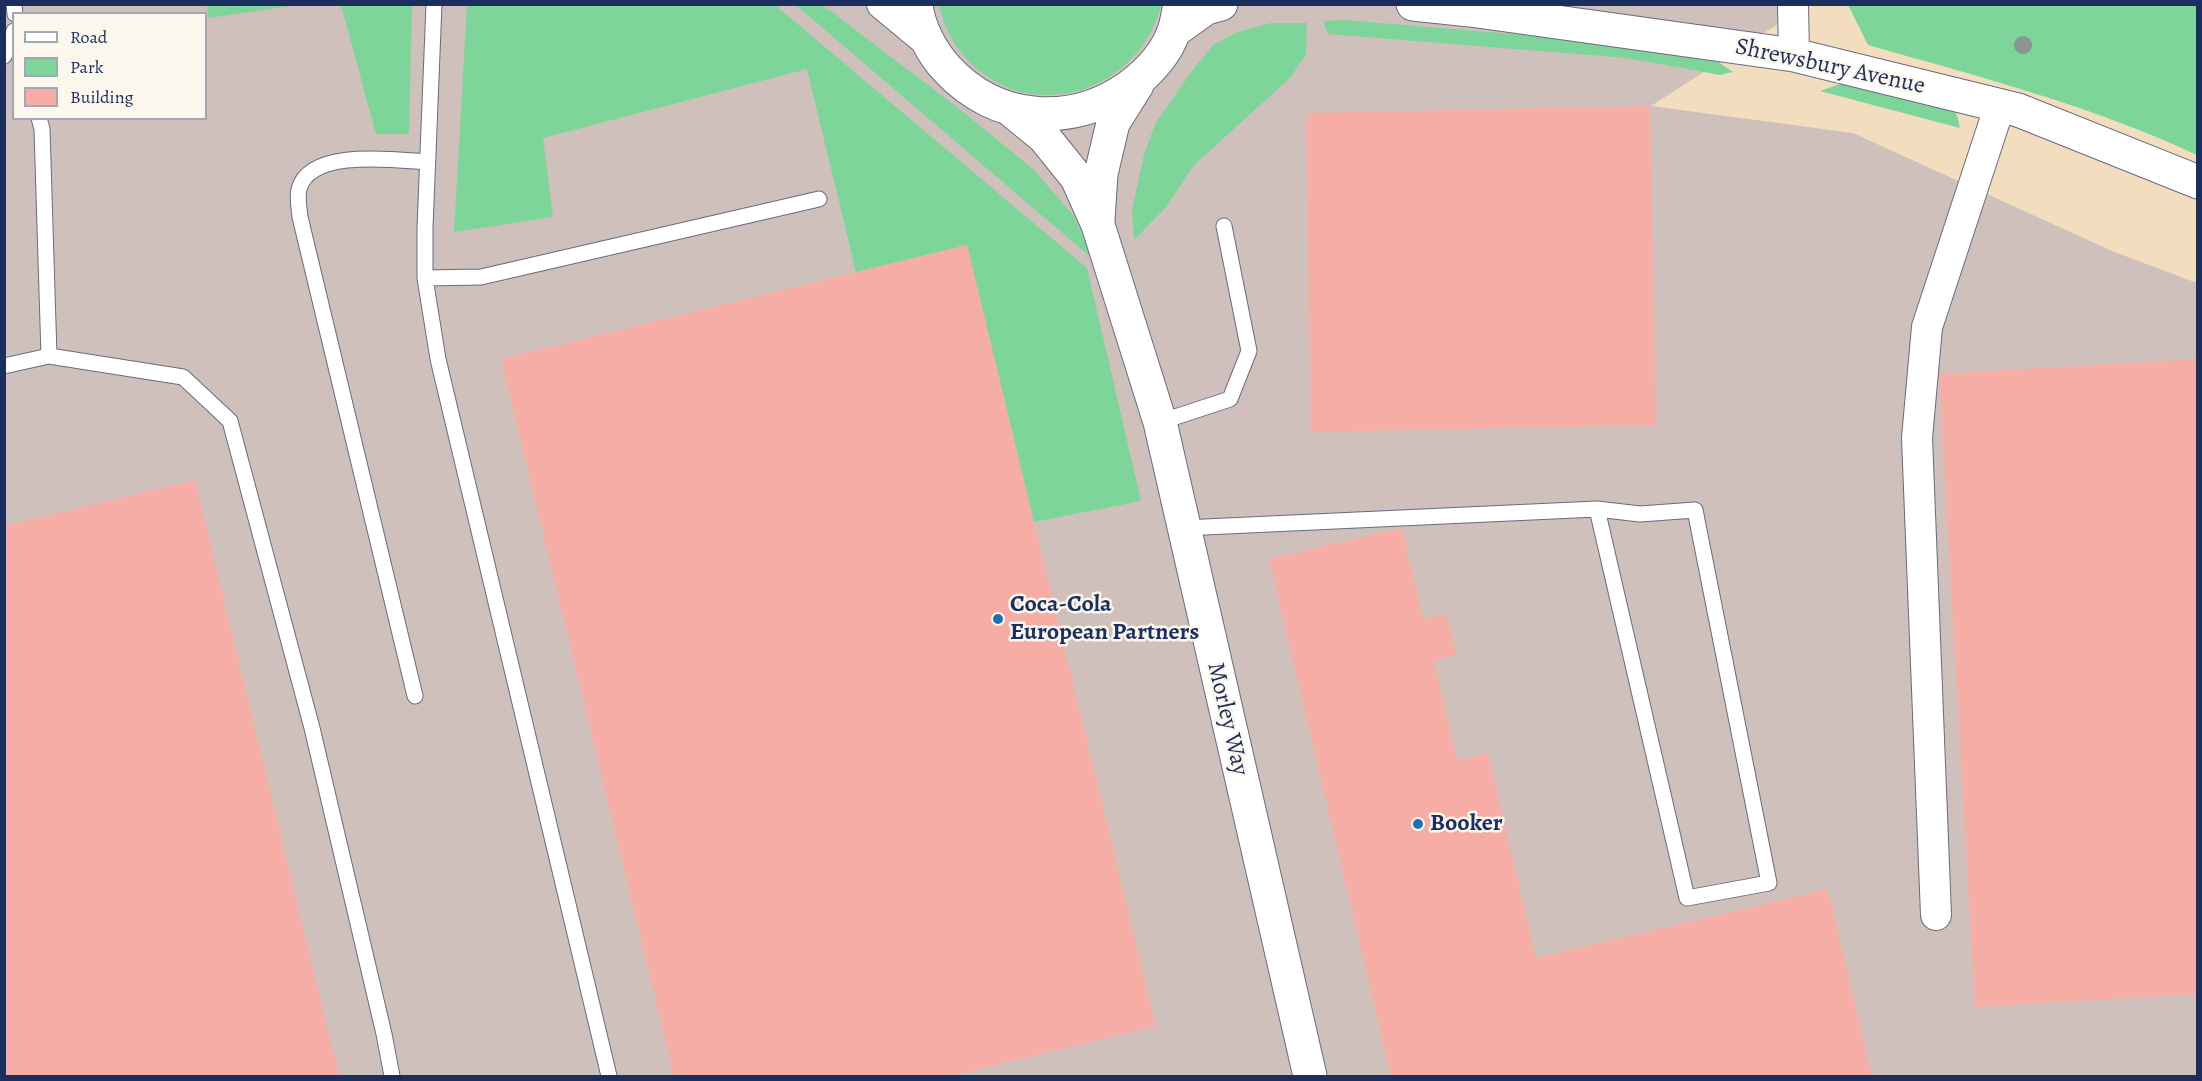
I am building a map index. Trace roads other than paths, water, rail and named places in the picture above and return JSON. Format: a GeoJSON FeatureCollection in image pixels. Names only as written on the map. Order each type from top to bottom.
{"type":"FeatureCollection","features":[{"type":"Feature","properties":{"kind":"street"},"geometry":{"type":"LineString","coordinates":[[882,4],[929,43]]}},
{"type":"Feature","properties":{"kind":"street"},"geometry":{"type":"LineString","coordinates":[[916,4],[929,43],[940,62],[963,84],[990,102],[1011,110],[1045,115],[1080,111],[1113,99],[1141,78],[1154,64],[1177,18],[1221,4]]}},
{"type":"Feature","properties":{"kind":"street","name":"Shrewsbury Avenue"},"geometry":{"type":"LineString","coordinates":[[1413,4],[1794,55],[2018,110],[2198,182]]}},
{"type":"Feature","properties":{"kind":"street"},"geometry":{"type":"LineString","coordinates":[[1793,4],[1794,55]]}},
{"type":"Feature","properties":{"kind":"street","name":"Morley Way"},"geometry":{"type":"LineString","coordinates":[[1098,225],[1101,174],[1113,123],[1141,78]]}},
{"type":"Feature","properties":{"kind":"street"},"geometry":{"type":"LineString","coordinates":[[1936,915],[1917,438],[1927,327],[2000,105]]}},
{"type":"Feature","properties":{"kind":"street","name":"Morley Way"},"geometry":{"type":"LineString","coordinates":[[1011,110],[1044,137],[1077,178],[1098,225],[1160,422],[1310,1077]]}},
{"type":"Feature","properties":{"kind":"lane"},"geometry":{"type":"LineString","coordinates":[[434,4],[427,162],[425,278],[438,359],[609,1077]]}},
{"type":"Feature","properties":{"kind":"lane"},"geometry":{"type":"LineString","coordinates":[[4,56],[12,36]]}},
{"type":"Feature","properties":{"kind":"lane"},"geometry":{"type":"LineString","coordinates":[[40,120],[42,129],[48,356]]}},
{"type":"Feature","properties":{"kind":"lane"},"geometry":{"type":"LineString","coordinates":[[415,696],[300,217],[299,190],[307,176],[323,165],[363,158],[427,162]]}},
{"type":"Feature","properties":{"kind":"lane"},"geometry":{"type":"LineString","coordinates":[[425,278],[481,277],[819,199]]}},
{"type":"Feature","properties":{"kind":"lane"},"geometry":{"type":"LineString","coordinates":[[1160,422],[1230,399],[1249,351],[1224,226]]}},
{"type":"Feature","properties":{"kind":"lane"},"geometry":{"type":"LineString","coordinates":[[4,366],[48,356],[183,377],[230,422],[312,728],[384,1034],[392,1077]]}},
{"type":"Feature","properties":{"kind":"lane"},"geometry":{"type":"LineString","coordinates":[[1183,528],[1597,509],[1641,514],[1695,510],[1769,883],[1687,898],[1597,509]]}},
{"type":"Feature","properties":{"kind":"place","name":"Coca-Cola European Partners"},"geometry":{"type":"Point","coordinates":[998,619]}},
{"type":"Feature","properties":{"kind":"place","name":"Booker"},"geometry":{"type":"Point","coordinates":[1418,824]}}]}
